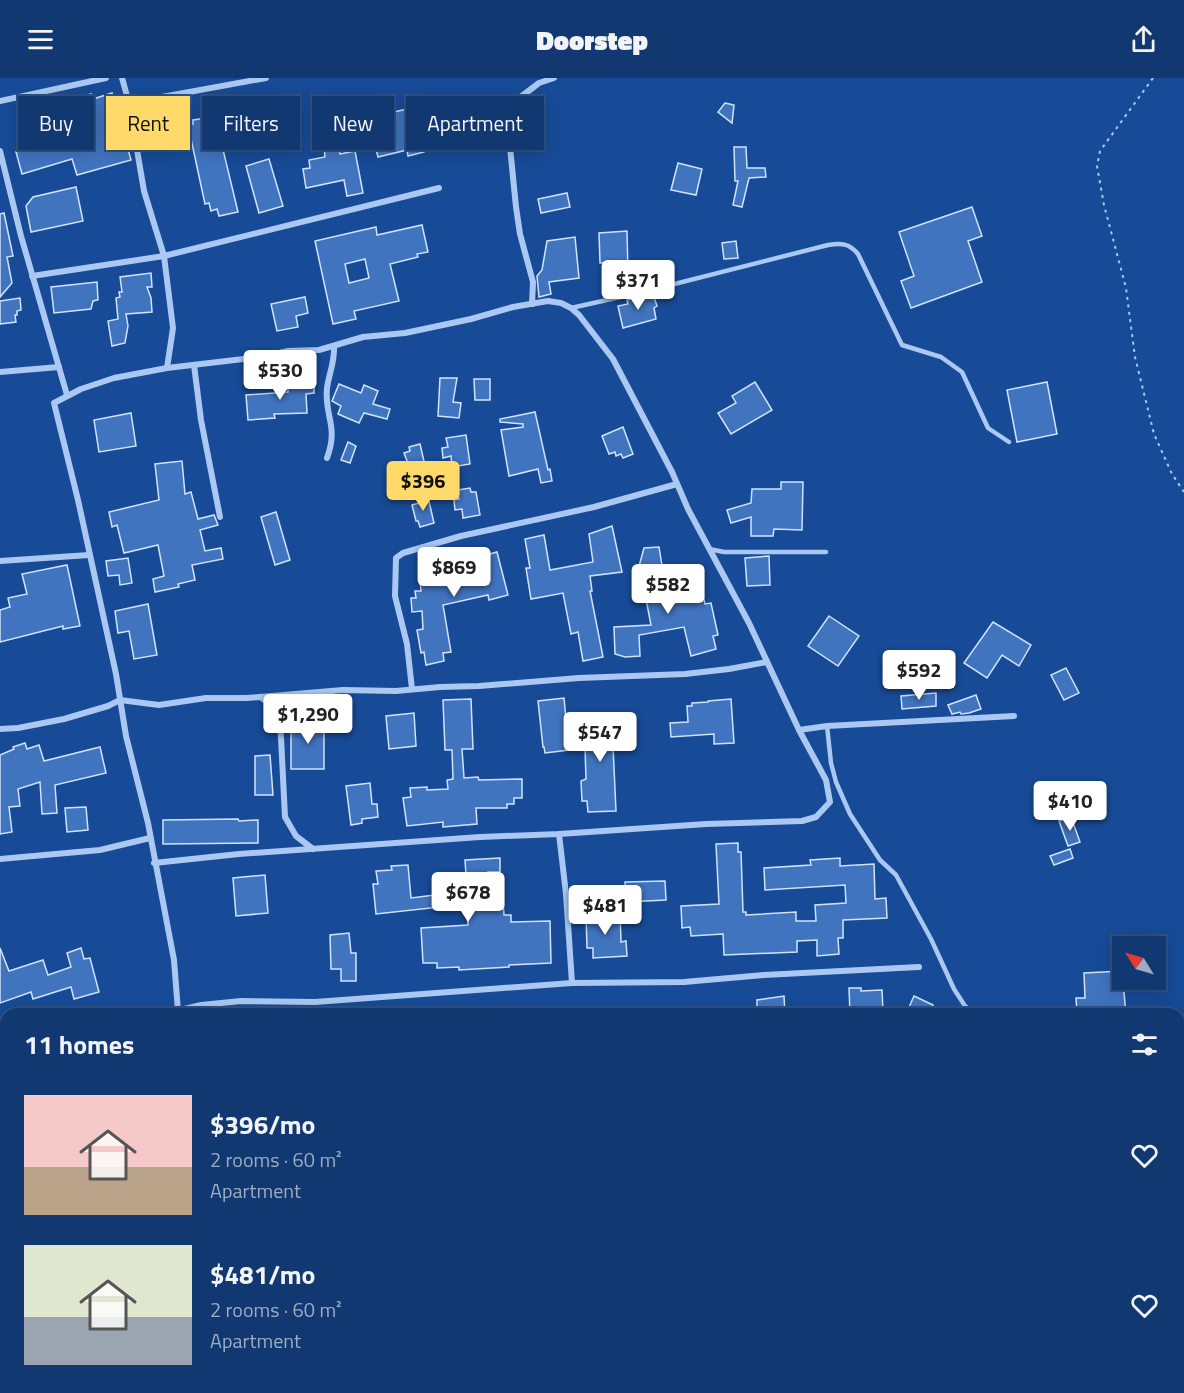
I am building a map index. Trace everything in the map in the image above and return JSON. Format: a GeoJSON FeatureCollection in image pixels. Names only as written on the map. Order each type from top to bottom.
{"type":"FeatureCollection","features":[{"type":"Feature","properties":{"kind":"street"},"geometry":{"type":"LineString","coordinates":[[0,101],[106,78]]}},
{"type":"Feature","properties":{"kind":"street"},"geometry":{"type":"LineString","coordinates":[[122,78],[127,96]]}},
{"type":"Feature","properties":{"kind":"street"},"geometry":{"type":"LineString","coordinates":[[167,96],[266,78]]}},
{"type":"Feature","properties":{"kind":"street"},"geometry":{"type":"LineString","coordinates":[[532,304],[533,282],[520,234],[516,207],[509,136],[511,115],[518,99],[540,83],[554,78]]}},
{"type":"Feature","properties":{"kind":"street"},"geometry":{"type":"LineString","coordinates":[[137,150],[144,191],[164,256],[173,328],[167,368]]}},
{"type":"Feature","properties":{"kind":"street"},"geometry":{"type":"LineString","coordinates":[[0,151],[3,178],[67,395]]}},
{"type":"Feature","properties":{"kind":"street"},"geometry":{"type":"LineString","coordinates":[[32,276],[164,256],[439,188]]}},
{"type":"Feature","properties":{"kind":"street"},"geometry":{"type":"LineString","coordinates":[[154,863],[480,837],[705,824],[802,821],[816,817],[830,802],[826,780],[799,730],[749,623],[613,359],[571,308],[561,303],[548,301],[405,333],[363,337],[319,350],[288,351],[261,357],[167,368],[114,378],[67,395],[54,403],[78,500],[126,736],[150,838],[154,863],[164,904],[174,960],[178,1008]]}},
{"type":"Feature","properties":{"kind":"street"},"geometry":{"type":"LineString","coordinates":[[327,458],[333,436],[327,388],[335,359],[334,346]]}},
{"type":"Feature","properties":{"kind":"street"},"geometry":{"type":"LineString","coordinates":[[194,365],[201,420],[220,517]]}},
{"type":"Feature","properties":{"kind":"street"},"geometry":{"type":"LineString","coordinates":[[0,372],[59,368]]}},
{"type":"Feature","properties":{"kind":"street"},"geometry":{"type":"LineString","coordinates":[[412,689],[406,644],[395,596],[396,558],[403,553],[461,536],[594,507],[677,484]]}},
{"type":"Feature","properties":{"kind":"street"},"geometry":{"type":"LineString","coordinates":[[0,561],[89,555]]}},
{"type":"Feature","properties":{"kind":"street"},"geometry":{"type":"LineString","coordinates":[[0,729],[64,719],[108,706],[120,700],[159,705],[206,698],[685,674],[767,662]]}},
{"type":"Feature","properties":{"kind":"street"},"geometry":{"type":"LineString","coordinates":[[260,697],[272,705],[280,718],[285,817],[296,836],[314,849]]}},
{"type":"Feature","properties":{"kind":"street"},"geometry":{"type":"LineString","coordinates":[[799,730],[827,726],[1014,716]]}},
{"type":"Feature","properties":{"kind":"street"},"geometry":{"type":"LineString","coordinates":[[559,834],[572,983]]}},
{"type":"Feature","properties":{"kind":"street"},"geometry":{"type":"LineString","coordinates":[[0,859],[100,850],[150,838]]}},
{"type":"Feature","properties":{"kind":"street"},"geometry":{"type":"LineString","coordinates":[[190,1008],[241,1001],[315,1002],[572,983],[684,982],[765,975],[919,967]]}},
{"type":"Feature","properties":{"kind":"lane"},"geometry":{"type":"LineString","coordinates":[[571,308],[840,243],[849,245],[858,254],[902,345],[940,357],[962,372],[988,428],[1009,442]]}},
{"type":"Feature","properties":{"kind":"lane"},"geometry":{"type":"LineString","coordinates":[[709,549],[724,552],[826,552]]}},
{"type":"Feature","properties":{"kind":"lane"},"geometry":{"type":"LineString","coordinates":[[827,726],[831,763],[836,782],[850,814],[880,860],[896,875],[931,939],[954,990],[968,1008]]}},
{"type":"Feature","properties":{"kind":"path"},"geometry":{"type":"LineString","coordinates":[[1153,78],[1100,151],[1097,166],[1104,205],[1126,288],[1135,357],[1154,435],[1172,474],[1184,492]]}},
{"type":"Feature","properties":{"kind":"building"},"geometry":{"type":"Polygon","coordinates":[[[112,93],[113,96],[106,96],[106,150],[128,150],[131,160],[77,175],[72,159],[22,174],[16,152],[23,150],[94,150],[94,99],[112,93]]]}},
{"type":"Feature","properties":{"kind":"building"},"geometry":{"type":"Polygon","coordinates":[[[725,103],[734,105],[732,123],[718,112],[725,103]]]}},
{"type":"Feature","properties":{"kind":"building"},"geometry":{"type":"Polygon","coordinates":[[[406,109],[407,150],[378,157],[376,150],[394,150],[394,112],[406,109]]]}},
{"type":"Feature","properties":{"kind":"building"},"geometry":{"type":"Polygon","coordinates":[[[202,119],[202,150],[223,150],[238,212],[219,216],[217,209],[211,211],[209,203],[205,204],[190,134],[190,125],[193,124],[193,120],[202,119]]]}},
{"type":"Feature","properties":{"kind":"building"},"geometry":{"type":"Polygon","coordinates":[[[734,147],[746,147],[747,168],[765,168],[766,177],[749,178],[742,207],[733,205],[738,181],[735,181],[734,147]]]}},
{"type":"Feature","properties":{"kind":"building"},"geometry":{"type":"Polygon","coordinates":[[[324,150],[339,150],[340,154],[355,151],[363,193],[347,196],[344,180],[306,188],[303,169],[310,168],[309,160],[325,157],[324,150]]]}},
{"type":"Feature","properties":{"kind":"building"},"geometry":{"type":"Polygon","coordinates":[[[407,150],[424,150],[424,152],[408,156],[407,150]]]}},
{"type":"Feature","properties":{"kind":"building"},"geometry":{"type":"Polygon","coordinates":[[[269,159],[283,206],[259,213],[246,166],[269,159]]]}},
{"type":"Feature","properties":{"kind":"building"},"geometry":{"type":"Polygon","coordinates":[[[678,163],[702,169],[696,195],[671,190],[678,163]]]}},
{"type":"Feature","properties":{"kind":"building"},"geometry":{"type":"Polygon","coordinates":[[[76,187],[83,221],[31,232],[26,206],[33,197],[76,187]]]}},
{"type":"Feature","properties":{"kind":"building"},"geometry":{"type":"Polygon","coordinates":[[[567,193],[570,207],[541,213],[538,199],[567,193]]]}},
{"type":"Feature","properties":{"kind":"building"},"geometry":{"type":"Polygon","coordinates":[[[972,207],[982,236],[968,241],[982,282],[911,308],[901,281],[914,276],[899,232],[972,207]]]}},
{"type":"Feature","properties":{"kind":"building"},"geometry":{"type":"Polygon","coordinates":[[[4,213],[13,256],[7,257],[12,283],[0,297],[0,214],[4,213]]]}},
{"type":"Feature","properties":{"kind":"building"},"geometry":{"type":"Polygon","coordinates":[[[422,225],[428,252],[390,264],[399,301],[354,311],[356,319],[333,324],[315,241],[376,227],[377,235],[422,225]],[[365,259],[345,264],[349,283],[369,278],[365,259]]]}},
{"type":"Feature","properties":{"kind":"building"},"geometry":{"type":"Polygon","coordinates":[[[627,231],[628,274],[647,270],[651,285],[625,291],[618,262],[600,263],[599,233],[627,231]]]}},
{"type":"Feature","properties":{"kind":"building"},"geometry":{"type":"Polygon","coordinates":[[[575,237],[579,278],[549,282],[551,294],[539,297],[537,276],[542,270],[547,241],[575,237]]]}},
{"type":"Feature","properties":{"kind":"building"},"geometry":{"type":"Polygon","coordinates":[[[736,241],[738,258],[724,259],[722,243],[736,241]]]}},
{"type":"Feature","properties":{"kind":"building"},"geometry":{"type":"Polygon","coordinates":[[[151,273],[152,287],[147,287],[152,312],[126,314],[128,326],[125,343],[112,346],[108,321],[118,319],[116,298],[120,297],[119,292],[122,292],[120,277],[151,273]]]}},
{"type":"Feature","properties":{"kind":"building"},"geometry":{"type":"Polygon","coordinates":[[[97,282],[98,300],[93,301],[91,309],[54,313],[51,287],[97,282]]]}},
{"type":"Feature","properties":{"kind":"building"},"geometry":{"type":"Polygon","coordinates":[[[653,294],[657,306],[654,308],[656,319],[623,328],[618,306],[628,304],[627,300],[653,294]]]}},
{"type":"Feature","properties":{"kind":"building"},"geometry":{"type":"Polygon","coordinates":[[[305,297],[308,313],[296,316],[298,327],[277,331],[271,304],[305,297]]]}},
{"type":"Feature","properties":{"kind":"building"},"geometry":{"type":"Polygon","coordinates":[[[20,298],[21,310],[15,315],[16,322],[0,324],[0,301],[20,298]]]}},
{"type":"Feature","properties":{"kind":"building"},"geometry":{"type":"Polygon","coordinates":[[[440,378],[457,378],[453,402],[461,403],[459,418],[438,416],[440,378]]]}},
{"type":"Feature","properties":{"kind":"building"},"geometry":{"type":"Polygon","coordinates":[[[474,379],[490,379],[490,400],[475,400],[474,379]]]}},
{"type":"Feature","properties":{"kind":"building"},"geometry":{"type":"Polygon","coordinates":[[[288,381],[314,381],[314,393],[306,394],[307,413],[274,414],[275,418],[248,420],[246,395],[288,392],[288,381]]]}},
{"type":"Feature","properties":{"kind":"building"},"geometry":{"type":"Polygon","coordinates":[[[755,382],[772,410],[731,434],[718,413],[736,403],[732,396],[755,382]]]}},
{"type":"Feature","properties":{"kind":"building"},"geometry":{"type":"Polygon","coordinates":[[[1047,382],[1057,434],[1017,442],[1007,390],[1047,382]]]}},
{"type":"Feature","properties":{"kind":"building"},"geometry":{"type":"Polygon","coordinates":[[[339,384],[361,393],[364,385],[378,391],[373,404],[390,409],[387,419],[364,413],[359,423],[338,414],[341,406],[332,401],[339,384]]]}},
{"type":"Feature","properties":{"kind":"building"},"geometry":{"type":"Polygon","coordinates":[[[535,412],[552,481],[541,483],[538,469],[509,476],[501,430],[523,427],[523,424],[500,422],[500,419],[535,412]]]}},
{"type":"Feature","properties":{"kind":"building"},"geometry":{"type":"Polygon","coordinates":[[[131,413],[136,446],[99,452],[94,420],[131,413]]]}},
{"type":"Feature","properties":{"kind":"building"},"geometry":{"type":"Polygon","coordinates":[[[623,427],[633,454],[623,458],[621,454],[616,456],[615,452],[609,454],[602,436],[623,427]]]}},
{"type":"Feature","properties":{"kind":"building"},"geometry":{"type":"Polygon","coordinates":[[[466,435],[470,464],[452,467],[451,456],[443,458],[442,448],[448,447],[446,438],[466,435]]]}},
{"type":"Feature","properties":{"kind":"building"},"geometry":{"type":"Polygon","coordinates":[[[348,442],[356,446],[350,463],[341,460],[348,442]]]}},
{"type":"Feature","properties":{"kind":"building"},"geometry":{"type":"Polygon","coordinates":[[[420,444],[426,470],[412,474],[404,453],[410,451],[409,447],[420,444]]]}},
{"type":"Feature","properties":{"kind":"building"},"geometry":{"type":"Polygon","coordinates":[[[182,461],[185,494],[191,492],[198,519],[214,515],[218,525],[200,530],[205,551],[221,548],[223,559],[192,565],[195,580],[178,584],[179,587],[155,592],[153,579],[164,576],[158,545],[124,553],[117,525],[112,527],[109,512],[159,500],[155,464],[182,461]]]}},
{"type":"Feature","properties":{"kind":"building"},"geometry":{"type":"Polygon","coordinates":[[[781,482],[803,482],[802,530],[774,529],[773,536],[751,536],[751,517],[731,523],[727,510],[751,503],[752,489],[781,489],[781,482]]]}},
{"type":"Feature","properties":{"kind":"building"},"geometry":{"type":"Polygon","coordinates":[[[470,488],[471,492],[476,492],[480,515],[463,518],[462,509],[455,510],[454,500],[459,499],[457,490],[470,488]]]}},
{"type":"Feature","properties":{"kind":"building"},"geometry":{"type":"Polygon","coordinates":[[[428,497],[434,523],[420,527],[412,505],[428,497]]]}},
{"type":"Feature","properties":{"kind":"building"},"geometry":{"type":"Polygon","coordinates":[[[276,512],[290,560],[275,565],[261,517],[276,512]]]}},
{"type":"Feature","properties":{"kind":"building"},"geometry":{"type":"Polygon","coordinates":[[[612,526],[622,572],[590,576],[592,591],[590,591],[603,657],[583,661],[578,632],[571,634],[563,593],[531,599],[526,568],[530,568],[525,539],[544,535],[550,570],[593,562],[589,534],[612,526]]]}},
{"type":"Feature","properties":{"kind":"building"},"geometry":{"type":"Polygon","coordinates":[[[659,547],[666,590],[671,589],[674,603],[703,595],[705,604],[711,603],[718,635],[713,636],[716,649],[691,656],[684,627],[639,635],[640,656],[625,657],[615,654],[614,627],[651,625],[645,594],[656,592],[646,570],[638,570],[644,548],[659,547]]]}},
{"type":"Feature","properties":{"kind":"building"},"geometry":{"type":"Polygon","coordinates":[[[497,552],[508,595],[489,600],[488,595],[443,605],[451,652],[443,653],[444,661],[426,665],[424,652],[421,653],[417,630],[423,629],[422,611],[412,612],[411,598],[416,598],[415,591],[421,591],[420,581],[448,578],[444,558],[470,553],[472,559],[497,552]]]}},
{"type":"Feature","properties":{"kind":"building"},"geometry":{"type":"Polygon","coordinates":[[[769,556],[770,585],[747,586],[745,558],[769,556]]]}},
{"type":"Feature","properties":{"kind":"building"},"geometry":{"type":"Polygon","coordinates":[[[128,558],[132,583],[120,585],[119,575],[108,576],[106,561],[128,558]]]}},
{"type":"Feature","properties":{"kind":"building"},"geometry":{"type":"Polygon","coordinates":[[[67,565],[80,626],[63,629],[63,626],[0,642],[0,610],[10,607],[8,598],[27,594],[22,574],[67,565]]]}},
{"type":"Feature","properties":{"kind":"building"},"geometry":{"type":"Polygon","coordinates":[[[148,604],[157,655],[134,659],[129,631],[118,633],[115,611],[148,604]]]}},
{"type":"Feature","properties":{"kind":"building"},"geometry":{"type":"Polygon","coordinates":[[[829,616],[859,636],[838,666],[808,646],[829,616]]]}},
{"type":"Feature","properties":{"kind":"building"},"geometry":{"type":"Polygon","coordinates":[[[993,622],[1031,645],[1019,666],[1002,655],[987,678],[964,663],[993,622]]]}},
{"type":"Feature","properties":{"kind":"building"},"geometry":{"type":"Polygon","coordinates":[[[913,653],[923,680],[915,684],[904,656],[913,653]]]}},
{"type":"Feature","properties":{"kind":"building"},"geometry":{"type":"Polygon","coordinates":[[[1066,668],[1079,693],[1064,700],[1051,675],[1066,668]]]}},
{"type":"Feature","properties":{"kind":"building"},"geometry":{"type":"Polygon","coordinates":[[[936,693],[936,706],[902,709],[901,696],[936,693]]]}},
{"type":"Feature","properties":{"kind":"building"},"geometry":{"type":"Polygon","coordinates":[[[976,695],[981,709],[969,713],[952,714],[948,705],[976,695]]]}},
{"type":"Feature","properties":{"kind":"building"},"geometry":{"type":"Polygon","coordinates":[[[564,698],[569,750],[545,753],[538,701],[564,698]]]}},
{"type":"Feature","properties":{"kind":"building"},"geometry":{"type":"Polygon","coordinates":[[[471,699],[473,749],[462,749],[464,778],[522,779],[522,798],[514,798],[514,804],[507,804],[507,808],[476,808],[477,824],[443,827],[443,822],[407,826],[403,798],[411,797],[410,788],[448,789],[447,780],[453,779],[452,750],[445,750],[443,700],[471,699]]]}},
{"type":"Feature","properties":{"kind":"building"},"geometry":{"type":"Polygon","coordinates":[[[731,699],[734,743],[714,744],[714,734],[671,737],[670,723],[688,722],[687,706],[692,706],[692,703],[731,699]]]}},
{"type":"Feature","properties":{"kind":"building"},"geometry":{"type":"Polygon","coordinates":[[[414,713],[416,746],[389,749],[386,716],[414,713]]]}},
{"type":"Feature","properties":{"kind":"building"},"geometry":{"type":"Polygon","coordinates":[[[616,714],[617,746],[613,746],[616,811],[588,812],[587,801],[582,801],[581,781],[586,779],[584,716],[616,714]]]}},
{"type":"Feature","properties":{"kind":"building"},"geometry":{"type":"Polygon","coordinates":[[[291,720],[324,720],[324,769],[291,769],[291,720]]]}},
{"type":"Feature","properties":{"kind":"building"},"geometry":{"type":"Polygon","coordinates":[[[25,743],[27,749],[39,745],[44,761],[100,747],[106,773],[55,785],[57,813],[42,814],[40,782],[18,789],[20,806],[9,807],[12,832],[0,834],[0,755],[25,743]]]}},
{"type":"Feature","properties":{"kind":"building"},"geometry":{"type":"Polygon","coordinates":[[[270,755],[273,795],[255,795],[255,756],[270,755]]]}},
{"type":"Feature","properties":{"kind":"building"},"geometry":{"type":"Polygon","coordinates":[[[370,783],[372,804],[377,804],[378,817],[362,819],[362,823],[351,825],[346,786],[370,783]]]}},
{"type":"Feature","properties":{"kind":"building"},"geometry":{"type":"Polygon","coordinates":[[[86,807],[88,830],[67,832],[65,808],[86,807]]]}},
{"type":"Feature","properties":{"kind":"building"},"geometry":{"type":"Polygon","coordinates":[[[1071,817],[1080,842],[1068,846],[1059,821],[1071,817]]]}},
{"type":"Feature","properties":{"kind":"building"},"geometry":{"type":"Polygon","coordinates":[[[238,819],[239,821],[258,820],[258,843],[163,844],[163,820],[238,819]]]}},
{"type":"Feature","properties":{"kind":"building"},"geometry":{"type":"Polygon","coordinates":[[[738,843],[738,852],[741,852],[743,912],[746,912],[746,915],[796,912],[796,921],[816,921],[815,905],[846,903],[845,885],[765,890],[764,868],[811,865],[810,860],[840,858],[840,866],[874,864],[875,899],[886,898],[887,918],[843,920],[843,938],[838,938],[839,954],[817,956],[817,940],[797,941],[797,952],[724,955],[723,934],[691,936],[690,927],[682,928],[681,906],[719,904],[716,844],[738,843]]]}},
{"type":"Feature","properties":{"kind":"building"},"geometry":{"type":"Polygon","coordinates":[[[1070,849],[1073,858],[1054,865],[1050,856],[1070,849]]]}},
{"type":"Feature","properties":{"kind":"building"},"geometry":{"type":"Polygon","coordinates":[[[500,858],[500,872],[488,872],[489,899],[503,898],[504,915],[511,915],[511,922],[550,921],[551,963],[459,970],[459,967],[437,968],[437,963],[423,963],[421,928],[468,925],[467,904],[376,914],[373,884],[378,884],[376,871],[392,870],[391,866],[408,865],[411,898],[467,891],[465,860],[500,858]]]}},
{"type":"Feature","properties":{"kind":"building"},"geometry":{"type":"Polygon","coordinates":[[[265,875],[268,913],[236,916],[233,878],[265,875]]]}},
{"type":"Feature","properties":{"kind":"building"},"geometry":{"type":"Polygon","coordinates":[[[665,881],[666,900],[626,902],[625,882],[665,881]]]}},
{"type":"Feature","properties":{"kind":"building"},"geometry":{"type":"Polygon","coordinates":[[[620,913],[621,942],[626,941],[627,956],[593,958],[593,948],[587,948],[586,915],[620,913]]]}},
{"type":"Feature","properties":{"kind":"building"},"geometry":{"type":"Polygon","coordinates":[[[349,933],[351,953],[356,953],[356,981],[341,981],[341,969],[331,969],[330,935],[349,933]]]}},
{"type":"Feature","properties":{"kind":"building"},"geometry":{"type":"Polygon","coordinates":[[[0,948],[9,971],[43,960],[48,975],[71,967],[67,953],[81,948],[84,959],[90,958],[99,992],[74,999],[71,987],[33,999],[31,992],[0,1003],[0,948]]]}},
{"type":"Feature","properties":{"kind":"building"},"geometry":{"type":"Polygon","coordinates":[[[1112,972],[1112,990],[1124,990],[1125,1008],[1077,1008],[1076,998],[1085,998],[1084,973],[1112,972]]]}},
{"type":"Feature","properties":{"kind":"building"},"geometry":{"type":"Polygon","coordinates":[[[849,988],[861,988],[861,991],[882,990],[883,1008],[850,1008],[849,988]]]}},
{"type":"Feature","properties":{"kind":"building"},"geometry":{"type":"Polygon","coordinates":[[[784,996],[785,1008],[757,1008],[757,1000],[784,996]]]}},
{"type":"Feature","properties":{"kind":"building"},"geometry":{"type":"Polygon","coordinates":[[[914,996],[933,1005],[932,1008],[909,1008],[914,996]]]}}]}
